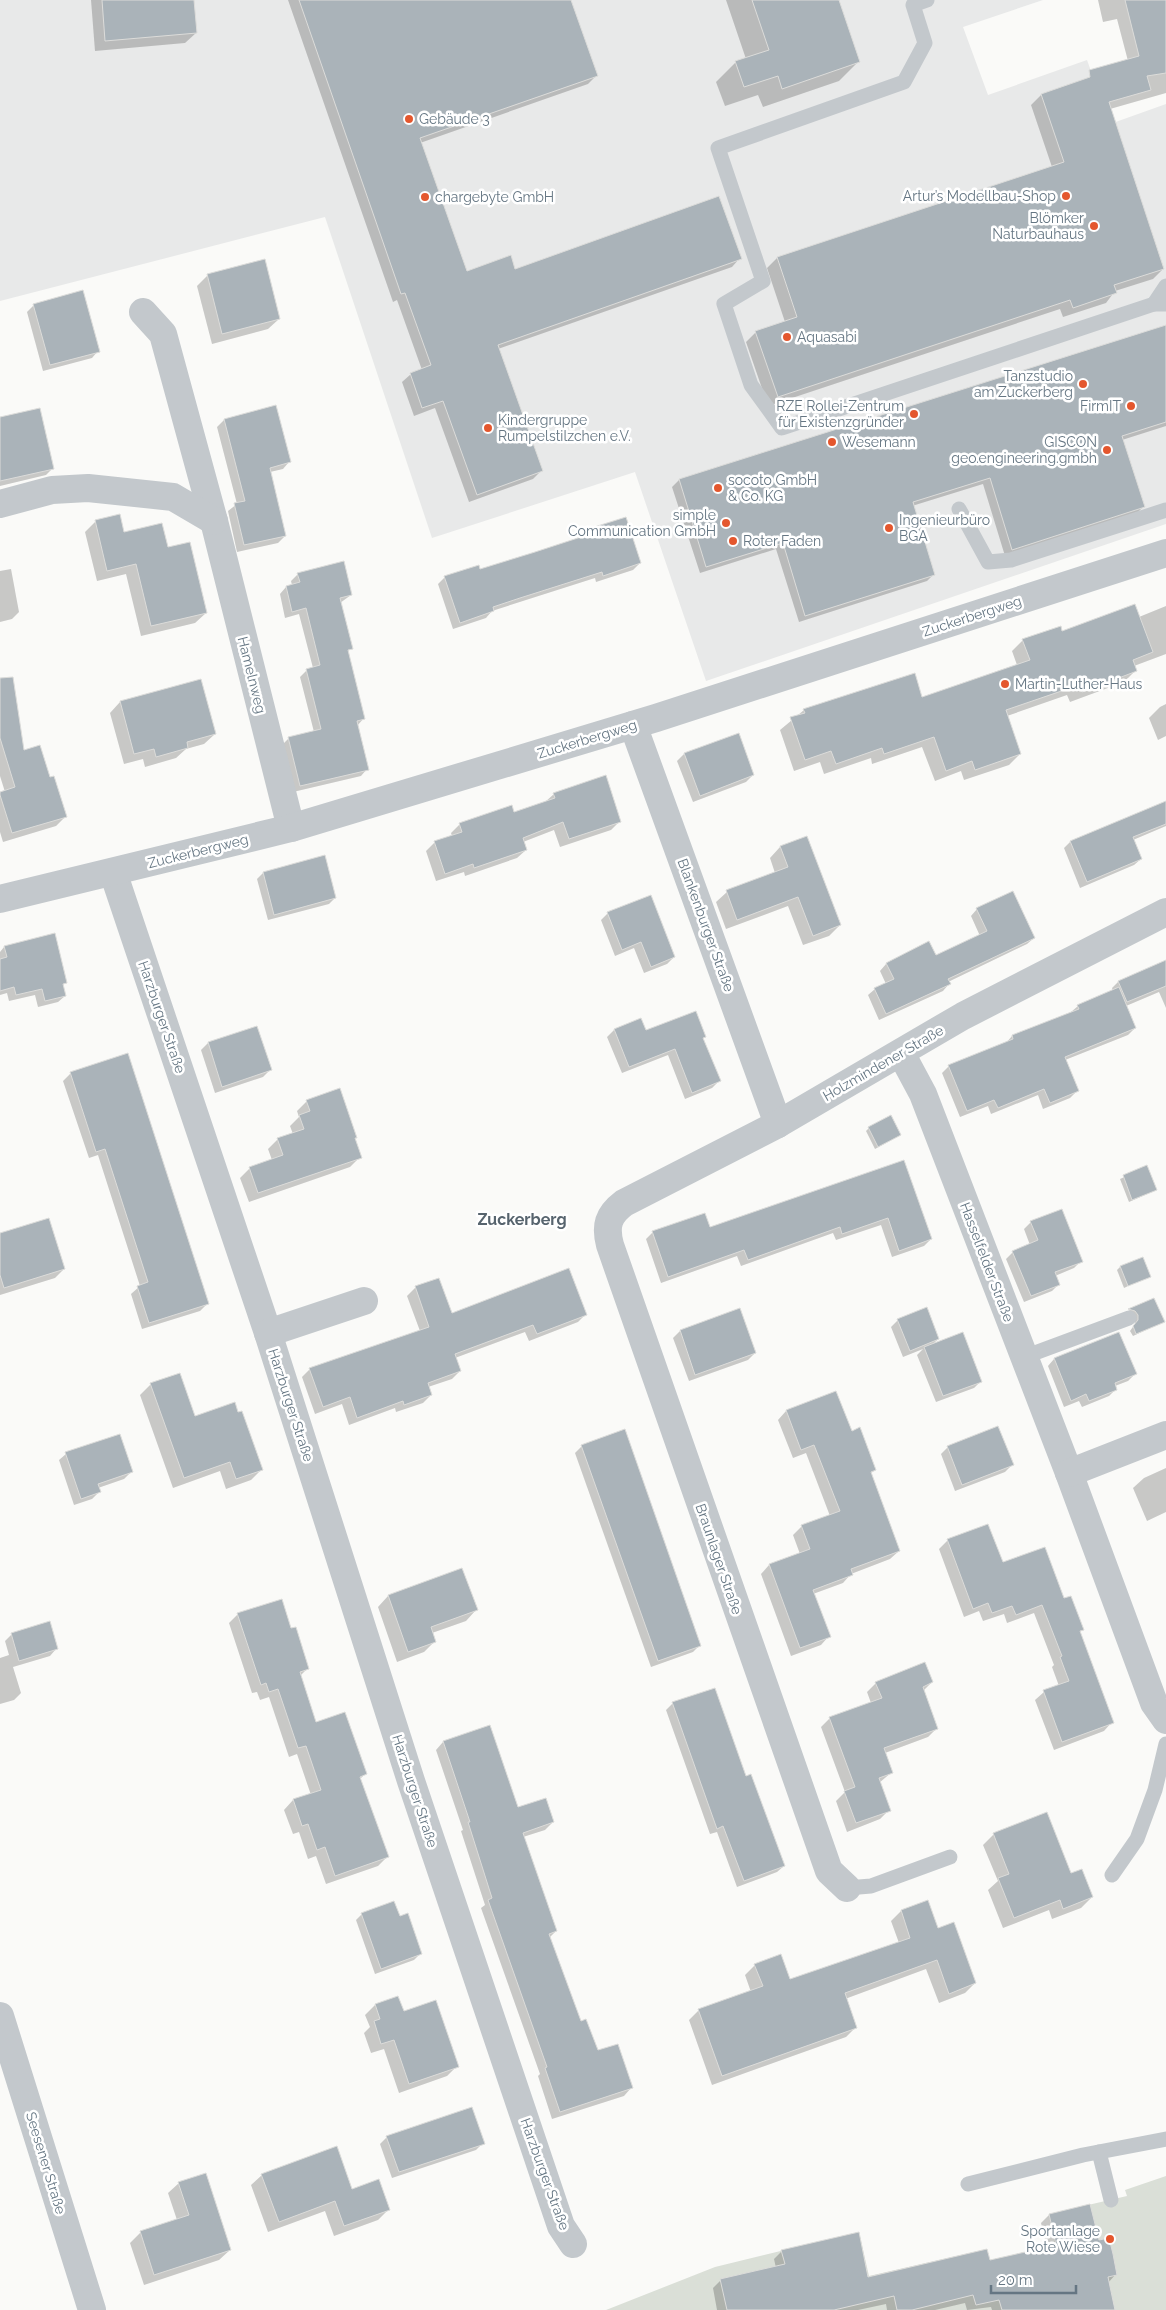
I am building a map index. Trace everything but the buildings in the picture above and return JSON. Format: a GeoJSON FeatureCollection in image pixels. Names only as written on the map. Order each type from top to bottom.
{"type":"FeatureCollection","features":[{"type":"Feature","properties":{"kind":"street","name":"Hamelnweg"},"geometry":{"type":"LineString","coordinates":[[143,312],[163,334],[214,521],[291,828]]}},
{"type":"Feature","properties":{"kind":"street"},"geometry":{"type":"LineString","coordinates":[[0,504],[52,490],[88,488],[173,497],[214,521]]}},
{"type":"Feature","properties":{"kind":"street","name":"Zuckerbergweg"},"geometry":{"type":"LineString","coordinates":[[0,899],[291,828],[633,726],[1166,553]]}},
{"type":"Feature","properties":{"kind":"street","name":"Blankenburger Straße"},"geometry":{"type":"LineString","coordinates":[[633,726],[778,1124]]}},
{"type":"Feature","properties":{"kind":"street","name":"Harzburger Straße"},"geometry":{"type":"LineString","coordinates":[[113,872],[268,1333],[414,1790],[561,2226],[573,2244]]}},
{"type":"Feature","properties":{"kind":"street","name":"Holzmindener Straße"},"geometry":{"type":"LineString","coordinates":[[608,1222],[614,1211],[624,1203],[778,1124],[963,1016],[1166,912]]}},
{"type":"Feature","properties":{"kind":"street","name":"Hasselfelder Straße"},"geometry":{"type":"LineString","coordinates":[[901,1053],[923,1094],[1154,1703],[1166,1720]]}},
{"type":"Feature","properties":{"kind":"street","name":"Braunlager Straße"},"geometry":{"type":"LineString","coordinates":[[608,1222],[606,1233],[610,1246],[829,1871],[847,1888]]}},
{"type":"Feature","properties":{"kind":"street","name":"Harzburger Straße"},"geometry":{"type":"LineString","coordinates":[[268,1333],[364,1301]]}},
{"type":"Feature","properties":{"kind":"street"},"geometry":{"type":"LineString","coordinates":[[1068,1473],[1166,1435]]}},
{"type":"Feature","properties":{"kind":"street","name":"Seesener Straße"},"geometry":{"type":"LineString","coordinates":[[0,2016],[92,2310]]}},
{"type":"Feature","properties":{"kind":"lane"},"geometry":{"type":"LineString","coordinates":[[927,0],[912,5],[925,43],[904,82],[718,148],[764,281],[724,304],[751,385],[782,428],[1160,304],[1166,286]]}},
{"type":"Feature","properties":{"kind":"lane"},"geometry":{"type":"LineString","coordinates":[[959,509],[988,562],[1011,560],[1166,510]]}},
{"type":"Feature","properties":{"kind":"lane"},"geometry":{"type":"LineString","coordinates":[[1024,1357],[1129,1318]]}},
{"type":"Feature","properties":{"kind":"lane"},"geometry":{"type":"LineString","coordinates":[[1112,1875],[1136,1839],[1155,1790],[1166,1744]]}},
{"type":"Feature","properties":{"kind":"lane"},"geometry":{"type":"LineString","coordinates":[[847,1888],[871,1886],[950,1857]]}},
{"type":"Feature","properties":{"kind":"lane"},"geometry":{"type":"LineString","coordinates":[[968,2184],[1099,2152],[1166,2139]]}},
{"type":"Feature","properties":{"kind":"lane"},"geometry":{"type":"LineString","coordinates":[[1099,2152],[1111,2200]]}},
{"type":"Feature","properties":{"kind":"shaded area"},"geometry":{"type":"Polygon","coordinates":[[[0,0],[1043,0],[963,27],[988,95],[1087,60],[1110,124],[1166,104],[1166,524],[706,681],[635,472],[432,538],[325,217],[0,301],[0,0]]]}},
{"type":"Feature","properties":{"kind":"shaded area","name":"Sportanlage Rote Wiese"},"geometry":{"type":"Polygon","coordinates":[[[1166,2176],[1166,2310],[606,2310],[715,2267],[859,2232],[869,2276],[987,2249],[990,2260],[1055,2245],[1049,2214],[1127,2196],[1125,2190],[1166,2176]]]}},
{"type":"Feature","properties":{"kind":"place","name":"Gebäude 3"},"geometry":{"type":"Point","coordinates":[409,119]}},
{"type":"Feature","properties":{"kind":"place","name":"Artur’s Modellbau-Shop"},"geometry":{"type":"Point","coordinates":[1066,196]}},
{"type":"Feature","properties":{"kind":"place","name":"chargebyte GmbH"},"geometry":{"type":"Point","coordinates":[425,197]}},
{"type":"Feature","properties":{"kind":"place","name":"Blömker Naturbauhaus"},"geometry":{"type":"Point","coordinates":[1094,226]}},
{"type":"Feature","properties":{"kind":"place","name":"Aquasabi"},"geometry":{"type":"Point","coordinates":[787,337]}},
{"type":"Feature","properties":{"kind":"place","name":"Tanzstudio am Zuckerberg"},"geometry":{"type":"Point","coordinates":[1083,384]}},
{"type":"Feature","properties":{"kind":"place","name":"FirmIT"},"geometry":{"type":"Point","coordinates":[1131,406]}},
{"type":"Feature","properties":{"kind":"place","name":"RZE Rollei-Zentrum für Existenzgründer"},"geometry":{"type":"Point","coordinates":[914,414]}},
{"type":"Feature","properties":{"kind":"place","name":"Kindergruppe Rumpelstilzchen e.V."},"geometry":{"type":"Point","coordinates":[488,428]}},
{"type":"Feature","properties":{"kind":"place","name":"Wesemann"},"geometry":{"type":"Point","coordinates":[832,442]}},
{"type":"Feature","properties":{"kind":"place","name":"GISCON geo.engineering.gmbh"},"geometry":{"type":"Point","coordinates":[1107,450]}},
{"type":"Feature","properties":{"kind":"place","name":"socoto GmbH & Co. KG"},"geometry":{"type":"Point","coordinates":[718,488]}},
{"type":"Feature","properties":{"kind":"place","name":"simple Communication GmbH"},"geometry":{"type":"Point","coordinates":[726,523]}},
{"type":"Feature","properties":{"kind":"place","name":"Ingenieurbüro BGA"},"geometry":{"type":"Point","coordinates":[889,528]}},
{"type":"Feature","properties":{"kind":"place","name":"Roter Faden"},"geometry":{"type":"Point","coordinates":[733,541]}},
{"type":"Feature","properties":{"kind":"place","name":"Martin-Luther-Haus"},"geometry":{"type":"Point","coordinates":[1005,684]}},
{"type":"Feature","properties":{"kind":"place","name":"Sportanlage Rote Wiese"},"geometry":{"type":"Point","coordinates":[1110,2239]}},
{"type":"Feature","properties":{"kind":"district","name":"Zuckerberg"},"geometry":{"type":"Point","coordinates":[522,1219]}}]}
